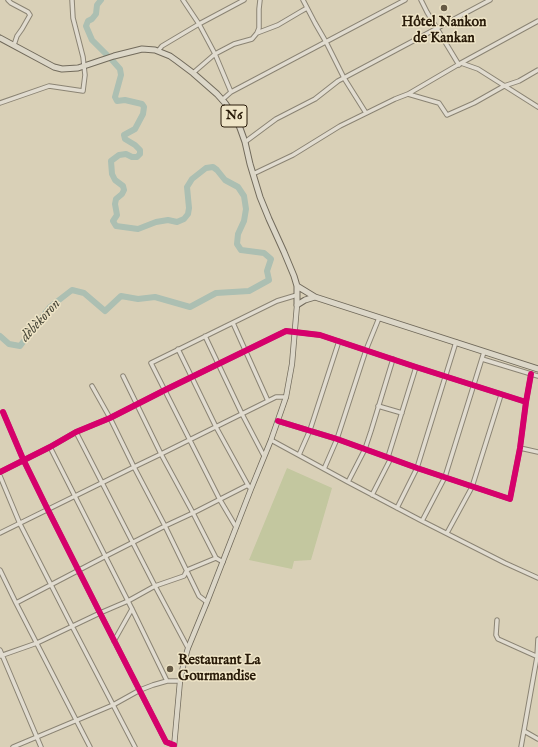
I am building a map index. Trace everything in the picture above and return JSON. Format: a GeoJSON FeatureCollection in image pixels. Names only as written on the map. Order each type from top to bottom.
{"type":"FeatureCollection","features":[{"type":"Feature","properties":{"kind":"highway","name":"N6"},"geometry":{"type":"LineString","coordinates":[[0,38],[54,67],[62,69],[78,68],[114,56],[142,49],[148,49],[170,56],[193,72],[217,94],[236,119],[245,142],[253,174],[265,210],[291,268],[297,286],[297,305]]}},
{"type":"Feature","properties":{"kind":"highway"},"geometry":{"type":"LineString","coordinates":[[297,286],[315,297],[538,369]]}},
{"type":"Feature","properties":{"kind":"highway"},"geometry":{"type":"LineString","coordinates":[[297,305],[305,300],[315,297]]}},
{"type":"Feature","properties":{"kind":"main road"},"geometry":{"type":"LineString","coordinates":[[174,746],[180,681],[188,648],[208,602],[250,487],[271,440],[286,397],[292,364],[297,305]]}},
{"type":"Feature","properties":{"kind":"street"},"geometry":{"type":"LineString","coordinates":[[8,0],[28,12],[30,15],[17,36],[14,46]]}},
{"type":"Feature","properties":{"kind":"street"},"geometry":{"type":"LineString","coordinates":[[0,103],[49,86],[84,91],[83,58],[73,18],[72,0]]}},
{"type":"Feature","properties":{"kind":"street"},"geometry":{"type":"LineString","coordinates":[[183,0],[199,24],[215,54],[231,92]]}},
{"type":"Feature","properties":{"kind":"street"},"geometry":{"type":"LineString","coordinates":[[158,51],[162,46],[199,24],[244,0]]}},
{"type":"Feature","properties":{"kind":"street"},"geometry":{"type":"LineString","coordinates":[[258,33],[260,0]]}},
{"type":"Feature","properties":{"kind":"street"},"geometry":{"type":"LineString","coordinates":[[303,0],[344,78],[366,113]]}},
{"type":"Feature","properties":{"kind":"street"},"geometry":{"type":"LineString","coordinates":[[222,100],[231,92],[405,0]]}},
{"type":"Feature","properties":{"kind":"street"},"geometry":{"type":"LineString","coordinates":[[421,0],[437,29],[460,64],[478,69],[538,107]]}},
{"type":"Feature","properties":{"kind":"street"},"geometry":{"type":"LineString","coordinates":[[245,142],[276,119],[315,99],[338,81],[490,0]]}},
{"type":"Feature","properties":{"kind":"street"},"geometry":{"type":"LineString","coordinates":[[193,72],[215,54],[234,44],[252,39],[258,33],[278,25],[307,8]]}},
{"type":"Feature","properties":{"kind":"street"},"geometry":{"type":"LineString","coordinates":[[253,174],[292,155],[340,126],[408,94],[538,21]]}},
{"type":"Feature","properties":{"kind":"street"},"geometry":{"type":"LineString","coordinates":[[408,94],[439,103],[447,115],[504,86],[519,81],[538,70]]}},
{"type":"Feature","properties":{"kind":"street"},"geometry":{"type":"LineString","coordinates":[[236,526],[220,500],[151,363],[277,301],[297,295]]}},
{"type":"Feature","properties":{"kind":"street"},"geometry":{"type":"LineString","coordinates":[[324,469],[337,439],[366,350],[379,318]]}},
{"type":"Feature","properties":{"kind":"street"},"geometry":{"type":"LineString","coordinates":[[233,322],[268,401]]}},
{"type":"Feature","properties":{"kind":"street"},"geometry":{"type":"LineString","coordinates":[[0,472],[76,432],[110,418],[286,331],[320,335],[526,402]]}},
{"type":"Feature","properties":{"kind":"street"},"geometry":{"type":"LineString","coordinates":[[205,336],[242,414],[264,456]]}},
{"type":"Feature","properties":{"kind":"street"},"geometry":{"type":"LineString","coordinates":[[299,455],[310,430],[339,341]]}},
{"type":"Feature","properties":{"kind":"street"},"geometry":{"type":"LineString","coordinates":[[396,508],[417,468],[456,342]]}},
{"type":"Feature","properties":{"kind":"street"},"geometry":{"type":"LineString","coordinates":[[16,603],[133,542],[250,487],[216,427],[178,349]]}},
{"type":"Feature","properties":{"kind":"street"},"geometry":{"type":"LineString","coordinates":[[422,521],[445,477],[484,352]]}},
{"type":"Feature","properties":{"kind":"street"},"geometry":{"type":"LineString","coordinates":[[348,482],[365,449],[393,359]]}},
{"type":"Feature","properties":{"kind":"street"},"geometry":{"type":"LineString","coordinates":[[482,359],[538,376]]}},
{"type":"Feature","properties":{"kind":"street"},"geometry":{"type":"LineString","coordinates":[[372,495],[389,458],[416,367]]}},
{"type":"Feature","properties":{"kind":"street"},"geometry":{"type":"LineString","coordinates":[[278,421],[337,439],[510,499],[520,448],[531,374]]}},
{"type":"Feature","properties":{"kind":"street"},"geometry":{"type":"LineString","coordinates":[[123,376],[161,454],[216,558],[222,562]]}},
{"type":"Feature","properties":{"kind":"street"},"geometry":{"type":"LineString","coordinates":[[92,386],[166,526],[199,596],[208,602]]}},
{"type":"Feature","properties":{"kind":"street"},"geometry":{"type":"LineString","coordinates":[[447,533],[472,487],[501,395]]}},
{"type":"Feature","properties":{"kind":"street"},"geometry":{"type":"LineString","coordinates":[[0,533],[276,397],[286,397]]}},
{"type":"Feature","properties":{"kind":"street"},"geometry":{"type":"LineString","coordinates":[[378,406],[402,413]]}},
{"type":"Feature","properties":{"kind":"street"},"geometry":{"type":"LineString","coordinates":[[3,412],[23,459],[114,641],[166,742],[174,746]]}},
{"type":"Feature","properties":{"kind":"street"},"geometry":{"type":"LineString","coordinates":[[76,432],[188,648]]}},
{"type":"Feature","properties":{"kind":"street"},"geometry":{"type":"LineString","coordinates":[[271,440],[396,508],[538,578]]}},
{"type":"Feature","properties":{"kind":"street"},"geometry":{"type":"LineString","coordinates":[[50,447],[76,496],[167,681]]}},
{"type":"Feature","properties":{"kind":"street"},"geometry":{"type":"LineString","coordinates":[[520,448],[538,452]]}},
{"type":"Feature","properties":{"kind":"street"},"geometry":{"type":"LineString","coordinates":[[0,476],[20,524],[136,747]]}},
{"type":"Feature","properties":{"kind":"street"},"geometry":{"type":"LineString","coordinates":[[1,656],[37,643],[155,586],[184,576],[187,570],[216,558]]}},
{"type":"Feature","properties":{"kind":"street"},"geometry":{"type":"LineString","coordinates":[[0,570],[90,747]]}},
{"type":"Feature","properties":{"kind":"street"},"geometry":{"type":"LineString","coordinates":[[114,641],[132,609]]}},
{"type":"Feature","properties":{"kind":"street"},"geometry":{"type":"LineString","coordinates":[[497,620],[496,635],[498,639],[538,657]]}},
{"type":"Feature","properties":{"kind":"street"},"geometry":{"type":"LineString","coordinates":[[522,747],[538,657],[538,639]]}},
{"type":"Feature","properties":{"kind":"street"},"geometry":{"type":"LineString","coordinates":[[0,650],[1,656],[42,747]]}},
{"type":"Feature","properties":{"kind":"street"},"geometry":{"type":"LineString","coordinates":[[13,747],[113,705],[140,690],[167,681],[180,681]]}},
{"type":"Feature","properties":{"kind":"street"},"geometry":{"type":"LineString","coordinates":[[524,731],[538,739]]}},
{"type":"Feature","properties":{"kind":"green space"},"geometry":{"type":"Polygon","coordinates":[[[287,468],[332,488],[311,560],[294,561],[292,569],[249,560],[287,468]]]}},
{"type":"Feature","properties":{"kind":"waterway"},"geometry":{"type":"LineString","coordinates":[[101,0],[97,5],[96,14],[88,21],[86,26],[92,40],[107,55]]}},
{"type":"Feature","properties":{"kind":"waterway","name":"dèbèkoron"},"geometry":{"type":"LineString","coordinates":[[0,336],[9,344],[20,346],[50,307],[72,290],[84,293],[105,311],[121,296],[138,299],[155,297],[190,307],[216,293],[249,291],[269,280],[267,271],[271,259],[264,253],[241,250],[237,244],[238,234],[244,221],[246,209],[244,196],[238,187],[225,180],[213,167],[206,168],[192,179],[187,187],[189,208],[188,214],[184,219],[177,222],[168,220],[156,222],[138,229],[116,226],[113,221],[117,215],[115,204],[116,199],[124,190],[123,186],[115,180],[112,174],[111,161],[119,155],[126,154],[132,157],[137,157],[140,154],[140,150],[125,139],[124,135],[135,129],[143,114],[144,107],[142,104],[125,100],[117,101],[115,97],[121,75],[120,69],[112,60]]}},
{"type":"Feature","properties":{"kind":"cycle path"},"geometry":{"type":"LineString","coordinates":[[0,472],[76,432],[110,418],[286,331],[320,335],[526,402]]}},
{"type":"Feature","properties":{"kind":"cycle path"},"geometry":{"type":"LineString","coordinates":[[278,421],[337,439],[510,499],[520,448],[531,374]]}},
{"type":"Feature","properties":{"kind":"cycle path"},"geometry":{"type":"LineString","coordinates":[[3,412],[23,459],[48,510],[166,742],[174,745]]}},
{"type":"Feature","properties":{"kind":"place","name":"Hôtel Nankon de Kankan"},"geometry":{"type":"Point","coordinates":[444,8]}},
{"type":"Feature","properties":{"kind":"place","name":"Restaurant La Gourmandise"},"geometry":{"type":"Point","coordinates":[170,669]}}]}
